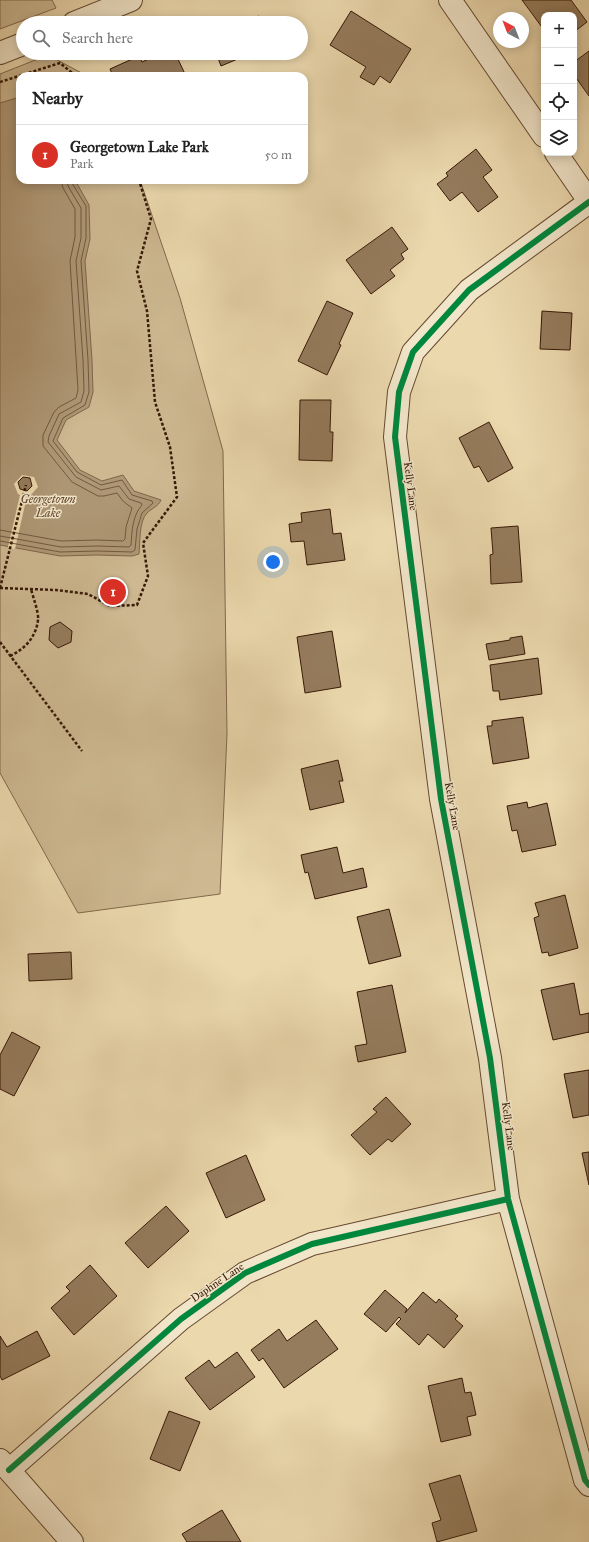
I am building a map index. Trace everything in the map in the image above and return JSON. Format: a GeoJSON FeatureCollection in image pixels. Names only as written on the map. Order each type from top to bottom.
{"type":"FeatureCollection","features":[{"type":"Feature","properties":{"kind":"street"},"geometry":{"type":"LineString","coordinates":[[91,16],[131,0]]}},
{"type":"Feature","properties":{"kind":"street"},"geometry":{"type":"LineString","coordinates":[[456,8],[541,132]]}},
{"type":"Feature","properties":{"kind":"street"},"geometry":{"type":"LineString","coordinates":[[0,53],[16,47]]}},
{"type":"Feature","properties":{"kind":"street"},"geometry":{"type":"LineString","coordinates":[[558,156],[589,201]]}},
{"type":"Feature","properties":{"kind":"street","name":"Kelly Lane"},"geometry":{"type":"LineString","coordinates":[[589,201],[469,290],[413,352],[399,392],[395,437],[441,799],[490,1058],[508,1199],[585,1480],[589,1486]]}},
{"type":"Feature","properties":{"kind":"street","name":"Daphne Lane"},"geometry":{"type":"LineString","coordinates":[[5,1465],[181,1319],[245,1273],[312,1244],[508,1199]]}},
{"type":"Feature","properties":{"kind":"street"},"geometry":{"type":"LineString","coordinates":[[5,1465],[72,1542]]}},
{"type":"Feature","properties":{"kind":"path"},"geometry":{"type":"LineString","coordinates":[[32,72],[60,63],[71,72]]}},
{"type":"Feature","properties":{"kind":"path"},"geometry":{"type":"LineString","coordinates":[[0,82],[16,77]]}},
{"type":"Feature","properties":{"kind":"path"},"geometry":{"type":"LineString","coordinates":[[26,485],[0,588],[56,590],[88,594],[110,606],[137,604],[148,576],[143,543],[177,497],[170,448],[155,402],[147,311],[137,271],[151,219],[140,184]]}},
{"type":"Feature","properties":{"kind":"path"},"geometry":{"type":"LineString","coordinates":[[10,656],[21,651],[32,638],[38,619],[31,589]]}},
{"type":"Feature","properties":{"kind":"path"},"geometry":{"type":"LineString","coordinates":[[0,642],[82,751]]}},
{"type":"Feature","properties":{"kind":"shaded area"},"geometry":{"type":"Polygon","coordinates":[[[0,0],[52,0],[56,8],[35,16],[16,16],[16,23],[0,29],[0,0]]]}},
{"type":"Feature","properties":{"kind":"shaded area"},"geometry":{"type":"Polygon","coordinates":[[[35,60],[57,60],[80,72],[16,72],[16,184],[141,184],[180,298],[223,451],[227,734],[220,894],[78,913],[0,773],[0,74],[35,60]]]}},
{"type":"Feature","properties":{"kind":"water","name":"Georgetown Lake"},"geometry":{"type":"Polygon","coordinates":[[[16,98],[16,184],[77,184],[89,205],[90,239],[85,261],[93,392],[89,407],[66,420],[57,440],[80,470],[102,481],[123,475],[134,491],[161,500],[144,517],[140,532],[139,554],[132,556],[60,556],[0,545],[0,103],[16,98]]]}},
{"type":"Feature","properties":{"kind":"pier"},"geometry":{"type":"Polygon","coordinates":[[[22,475],[34,477],[38,487],[30,496],[27,496],[15,549],[8,547],[20,495],[18,494],[14,484],[22,475]]]}},
{"type":"Feature","properties":{"kind":"building"},"geometry":{"type":"Polygon","coordinates":[[[522,0],[571,0],[587,22],[577,30],[577,12],[541,12],[541,26],[522,0]]]}},
{"type":"Feature","properties":{"kind":"building"},"geometry":{"type":"Polygon","coordinates":[[[351,11],[411,49],[390,83],[380,76],[374,85],[360,77],[366,67],[330,45],[351,11]]]}},
{"type":"Feature","properties":{"kind":"building"},"geometry":{"type":"Polygon","coordinates":[[[589,51],[589,96],[577,79],[577,60],[589,51]]]}},
{"type":"Feature","properties":{"kind":"building"},"geometry":{"type":"Polygon","coordinates":[[[130,60],[141,60],[142,62],[146,60],[178,60],[184,72],[111,72],[110,69],[130,60]]]}},
{"type":"Feature","properties":{"kind":"building"},"geometry":{"type":"Polygon","coordinates":[[[219,60],[235,60],[221,66],[219,60]]]}},
{"type":"Feature","properties":{"kind":"building"},"geometry":{"type":"Polygon","coordinates":[[[476,149],[492,170],[483,177],[498,197],[478,212],[462,192],[450,201],[437,184],[448,176],[446,173],[476,149]]]}},
{"type":"Feature","properties":{"kind":"building"},"geometry":{"type":"Polygon","coordinates":[[[392,227],[408,249],[401,254],[404,259],[390,270],[395,276],[371,294],[346,260],[392,227]]]}},
{"type":"Feature","properties":{"kind":"building"},"geometry":{"type":"Polygon","coordinates":[[[327,301],[353,313],[339,344],[341,345],[327,375],[298,361],[327,301]]]}},
{"type":"Feature","properties":{"kind":"building"},"geometry":{"type":"Polygon","coordinates":[[[542,311],[572,313],[570,350],[540,349],[542,311]]]}},
{"type":"Feature","properties":{"kind":"building"},"geometry":{"type":"Polygon","coordinates":[[[300,400],[331,400],[330,432],[333,432],[332,461],[299,460],[300,400]]]}},
{"type":"Feature","properties":{"kind":"building"},"geometry":{"type":"Polygon","coordinates":[[[489,422],[513,468],[488,482],[479,466],[474,468],[459,438],[489,422]]]}},
{"type":"Feature","properties":{"kind":"building"},"geometry":{"type":"Polygon","coordinates":[[[23,477],[30,478],[32,486],[27,491],[20,489],[18,482],[23,477]]]}},
{"type":"Feature","properties":{"kind":"building"},"geometry":{"type":"Polygon","coordinates":[[[330,509],[333,534],[341,533],[345,560],[307,565],[304,541],[291,542],[289,524],[302,522],[301,513],[330,509]]]}},
{"type":"Feature","properties":{"kind":"building"},"geometry":{"type":"Polygon","coordinates":[[[518,526],[522,582],[491,584],[490,555],[493,554],[491,528],[518,526]]]}},
{"type":"Feature","properties":{"kind":"building"},"geometry":{"type":"Polygon","coordinates":[[[60,622],[72,631],[71,642],[58,648],[49,640],[50,627],[60,622]]]}},
{"type":"Feature","properties":{"kind":"building"},"geometry":{"type":"Polygon","coordinates":[[[332,631],[341,687],[305,693],[297,637],[332,631]]]}},
{"type":"Feature","properties":{"kind":"building"},"geometry":{"type":"Polygon","coordinates":[[[522,636],[525,654],[489,660],[486,644],[510,640],[510,638],[522,636]]]}},
{"type":"Feature","properties":{"kind":"building"},"geometry":{"type":"Polygon","coordinates":[[[538,658],[542,694],[500,700],[499,691],[493,691],[490,665],[538,658]]]}},
{"type":"Feature","properties":{"kind":"building"},"geometry":{"type":"Polygon","coordinates":[[[523,717],[529,758],[493,764],[487,726],[492,726],[492,721],[523,717]]]}},
{"type":"Feature","properties":{"kind":"building"},"geometry":{"type":"Polygon","coordinates":[[[338,760],[343,781],[339,781],[344,802],[310,810],[301,769],[338,760]]]}},
{"type":"Feature","properties":{"kind":"building"},"geometry":{"type":"Polygon","coordinates":[[[527,802],[528,808],[547,803],[556,845],[522,852],[517,830],[512,831],[507,806],[527,802]]]}},
{"type":"Feature","properties":{"kind":"building"},"geometry":{"type":"Polygon","coordinates":[[[337,847],[343,873],[363,868],[367,887],[315,899],[308,872],[305,873],[301,855],[337,847]]]}},
{"type":"Feature","properties":{"kind":"building"},"geometry":{"type":"Polygon","coordinates":[[[565,895],[578,948],[549,956],[548,952],[542,953],[534,918],[539,916],[535,903],[565,895]]]}},
{"type":"Feature","properties":{"kind":"building"},"geometry":{"type":"Polygon","coordinates":[[[389,909],[401,956],[369,964],[357,917],[389,909]]]}},
{"type":"Feature","properties":{"kind":"building"},"geometry":{"type":"Polygon","coordinates":[[[71,952],[72,979],[29,981],[28,954],[71,952]]]}},
{"type":"Feature","properties":{"kind":"building"},"geometry":{"type":"Polygon","coordinates":[[[574,983],[580,1015],[589,1013],[589,1032],[553,1040],[541,990],[574,983]]]}},
{"type":"Feature","properties":{"kind":"building"},"geometry":{"type":"Polygon","coordinates":[[[392,985],[406,1052],[358,1062],[355,1046],[367,1044],[357,992],[392,985]]]}},
{"type":"Feature","properties":{"kind":"building"},"geometry":{"type":"Polygon","coordinates":[[[12,1032],[40,1047],[14,1096],[0,1089],[0,1055],[12,1032]]]}},
{"type":"Feature","properties":{"kind":"building"},"geometry":{"type":"Polygon","coordinates":[[[589,1070],[589,1115],[573,1118],[564,1074],[589,1070]]]}},
{"type":"Feature","properties":{"kind":"building"},"geometry":{"type":"Polygon","coordinates":[[[386,1097],[411,1124],[392,1142],[388,1139],[370,1155],[351,1135],[377,1112],[373,1109],[386,1097]]]}},
{"type":"Feature","properties":{"kind":"building"},"geometry":{"type":"Polygon","coordinates":[[[589,1152],[589,1185],[582,1153],[589,1152]]]}},
{"type":"Feature","properties":{"kind":"building"},"geometry":{"type":"Polygon","coordinates":[[[246,1155],[265,1200],[226,1218],[206,1173],[246,1155]]]}},
{"type":"Feature","properties":{"kind":"building"},"geometry":{"type":"Polygon","coordinates":[[[166,1206],[189,1231],[148,1268],[125,1243],[166,1206]]]}},
{"type":"Feature","properties":{"kind":"building"},"geometry":{"type":"Polygon","coordinates":[[[90,1265],[117,1296],[74,1335],[51,1308],[70,1291],[66,1287],[90,1265]]]}},
{"type":"Feature","properties":{"kind":"building"},"geometry":{"type":"Polygon","coordinates":[[[385,1290],[407,1309],[405,1313],[423,1292],[436,1303],[439,1299],[458,1316],[455,1319],[463,1326],[444,1348],[428,1334],[419,1345],[396,1324],[401,1319],[399,1317],[386,1332],[364,1314],[385,1290]]]}},
{"type":"Feature","properties":{"kind":"building"},"geometry":{"type":"Polygon","coordinates":[[[316,1320],[338,1349],[284,1388],[263,1358],[259,1361],[251,1350],[279,1329],[287,1341],[316,1320]]]}},
{"type":"Feature","properties":{"kind":"building"},"geometry":{"type":"Polygon","coordinates":[[[37,1331],[50,1356],[2,1380],[0,1376],[0,1336],[7,1347],[37,1331]]]}},
{"type":"Feature","properties":{"kind":"building"},"geometry":{"type":"Polygon","coordinates":[[[237,1352],[255,1377],[210,1410],[185,1378],[209,1360],[215,1368],[237,1352]]]}},
{"type":"Feature","properties":{"kind":"building"},"geometry":{"type":"Polygon","coordinates":[[[462,1378],[465,1393],[471,1392],[476,1415],[467,1417],[471,1435],[441,1442],[428,1386],[462,1378]]]}},
{"type":"Feature","properties":{"kind":"building"},"geometry":{"type":"Polygon","coordinates":[[[169,1411],[200,1422],[180,1471],[150,1459],[169,1411]]]}},
{"type":"Feature","properties":{"kind":"building"},"geometry":{"type":"Polygon","coordinates":[[[460,1475],[477,1531],[437,1542],[432,1523],[441,1520],[429,1484],[460,1475]]]}},
{"type":"Feature","properties":{"kind":"building"},"geometry":{"type":"Polygon","coordinates":[[[222,1510],[241,1542],[187,1542],[182,1534],[222,1510]]]}},
{"type":"Feature","properties":{"kind":"cycle path"},"geometry":{"type":"LineString","coordinates":[[589,202],[469,290],[413,352],[399,392],[395,437],[441,799],[490,1058],[508,1199],[585,1480],[589,1485]]}},
{"type":"Feature","properties":{"kind":"cycle path"},"geometry":{"type":"LineString","coordinates":[[9,1470],[181,1319],[245,1273],[312,1244],[508,1199]]}},
{"type":"Feature","properties":{"kind":"place","name":"Georgetown Lake Park"},"geometry":{"type":"Point","coordinates":[113,592]}}]}
